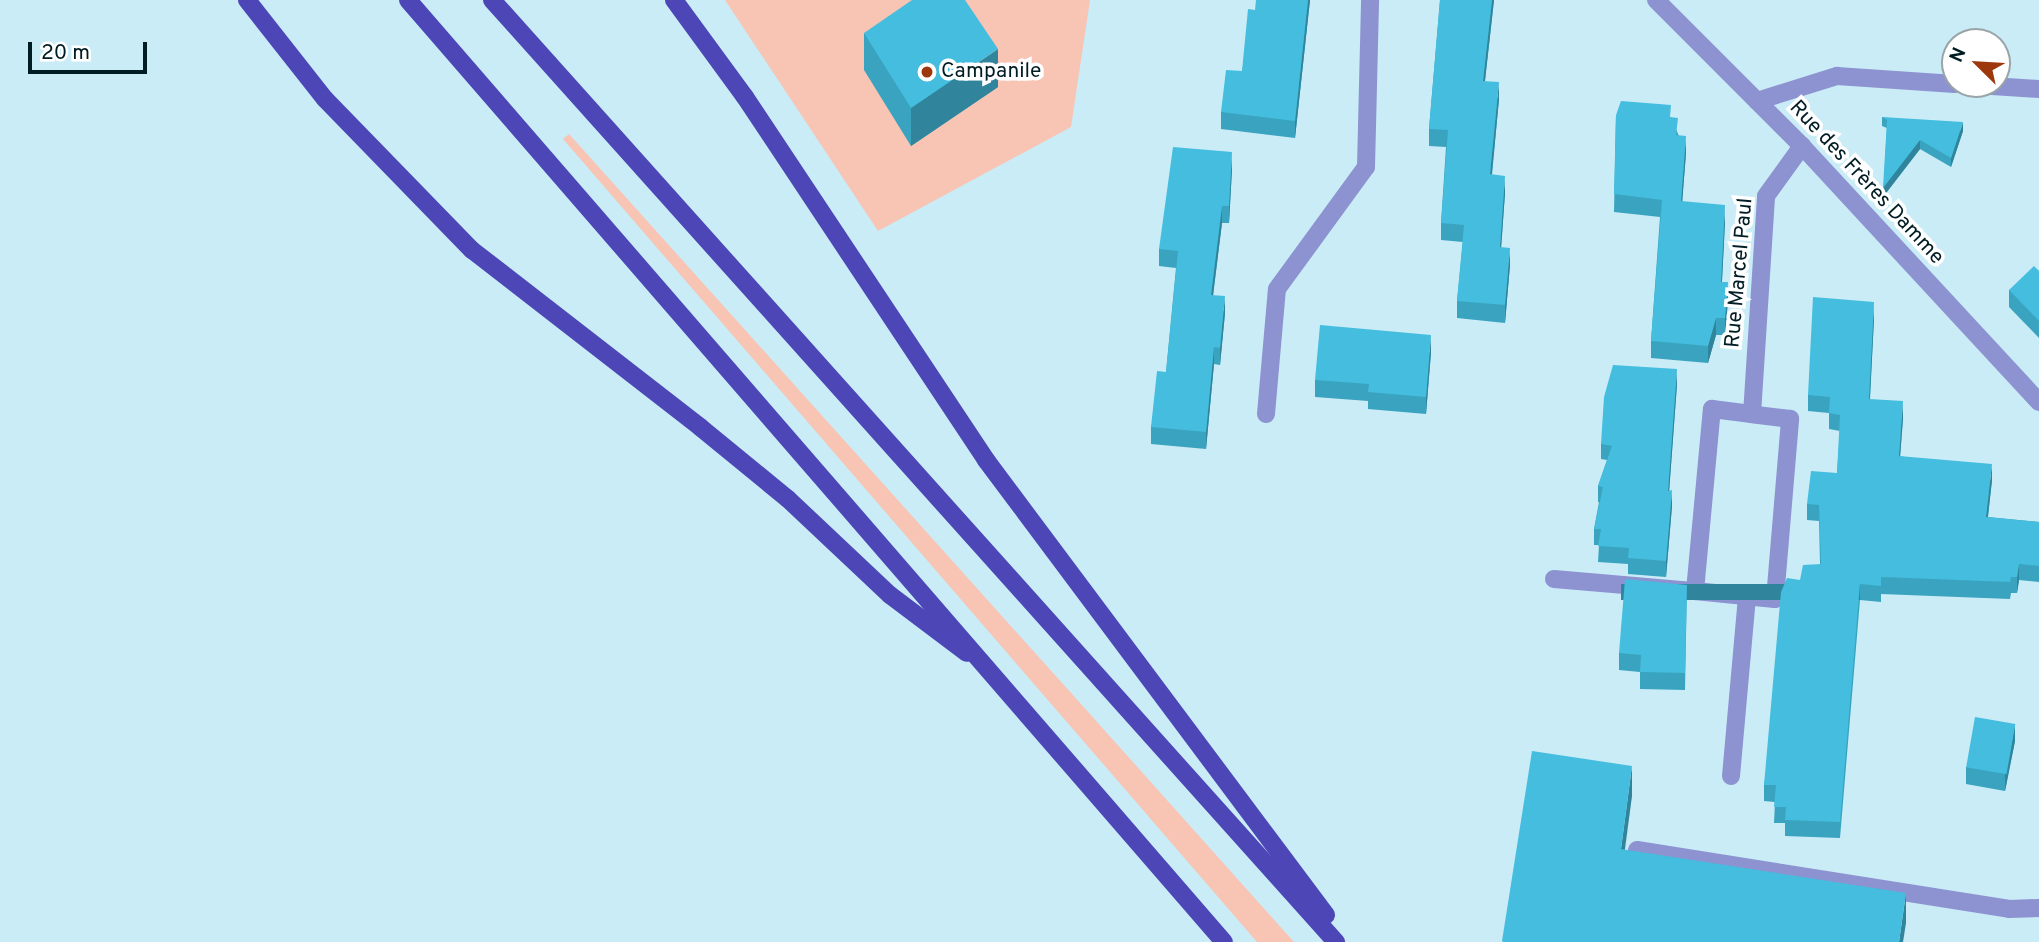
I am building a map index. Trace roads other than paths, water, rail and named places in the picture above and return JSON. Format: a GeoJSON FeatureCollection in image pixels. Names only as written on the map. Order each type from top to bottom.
{"type":"FeatureCollection","features":[{"type":"Feature","properties":{"kind":"main road"},"geometry":{"type":"LineString","coordinates":[[247,0],[325,99],[472,250],[700,427],[788,499],[890,595],[997,677]]}},
{"type":"Feature","properties":{"kind":"main road"},"geometry":{"type":"LineString","coordinates":[[408,0],[1224,942]]}},
{"type":"Feature","properties":{"kind":"main road"},"geometry":{"type":"LineString","coordinates":[[492,0],[1336,942]]}},
{"type":"Feature","properties":{"kind":"main road"},"geometry":{"type":"LineString","coordinates":[[674,0],[752,108],[1029,520],[1346,942]]}},
{"type":"Feature","properties":{"kind":"street"},"geometry":{"type":"LineString","coordinates":[[1266,414],[1277,289],[1367,167],[1370,0]]}},
{"type":"Feature","properties":{"kind":"street","name":"Rue des Frères Damme"},"geometry":{"type":"LineString","coordinates":[[1656,0],[1802,146],[2039,402]]}},
{"type":"Feature","properties":{"kind":"street"},"geometry":{"type":"LineString","coordinates":[[1757,101],[1837,76],[1941,83]]}},
{"type":"Feature","properties":{"kind":"street"},"geometry":{"type":"LineString","coordinates":[[2011,87],[2039,89]]}},
{"type":"Feature","properties":{"kind":"street","name":"Rue Marcel Paul"},"geometry":{"type":"LineString","coordinates":[[1752,414],[1766,196],[1802,146]]}},
{"type":"Feature","properties":{"kind":"street"},"geometry":{"type":"LineString","coordinates":[[1554,579],[1775,599],[1790,419],[1712,409],[1695,591]]}},
{"type":"Feature","properties":{"kind":"street"},"geometry":{"type":"LineString","coordinates":[[1731,776],[1747,597]]}},
{"type":"Feature","properties":{"kind":"street"},"geometry":{"type":"LineString","coordinates":[[1637,850],[2009,909],[2039,908]]}},
{"type":"Feature","properties":{"kind":"place","name":"Campanile"},"geometry":{"type":"Point","coordinates":[927,72]}}]}
